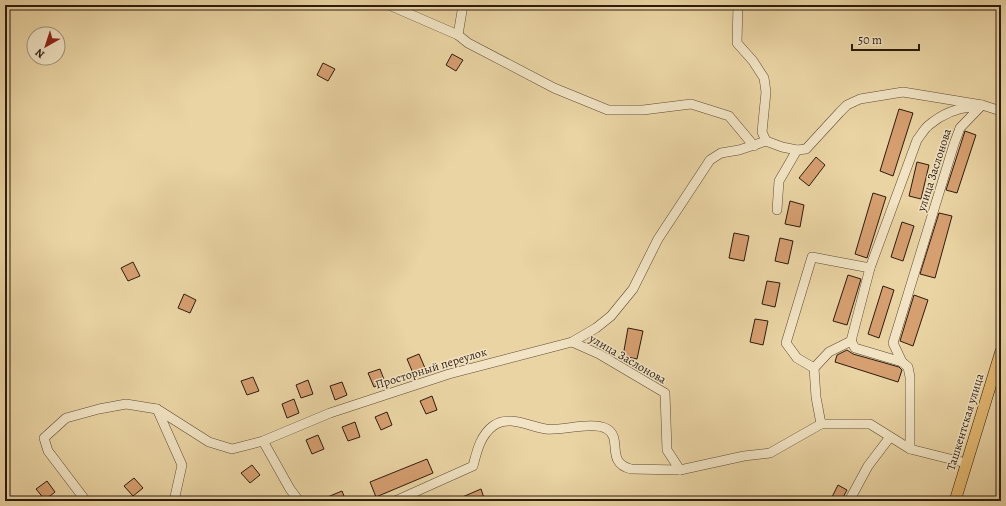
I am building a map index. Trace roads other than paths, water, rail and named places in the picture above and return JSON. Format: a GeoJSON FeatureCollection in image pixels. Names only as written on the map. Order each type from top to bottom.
{"type":"FeatureCollection","features":[{"type":"Feature","properties":{"kind":"main road","name":"Ташкентская улица"},"geometry":{"type":"LineString","coordinates":[[955,501],[1001,352]]}},
{"type":"Feature","properties":{"kind":"street"},"geometry":{"type":"LineString","coordinates":[[389,5],[458,35],[468,43],[554,88],[608,110],[643,110],[691,104],[729,116],[754,146]]}},
{"type":"Feature","properties":{"kind":"street"},"geometry":{"type":"LineString","coordinates":[[458,35],[463,5]]}},
{"type":"Feature","properties":{"kind":"street"},"geometry":{"type":"LineString","coordinates":[[738,5],[737,43],[753,61],[764,78],[766,92],[762,132],[766,141],[782,147],[797,150],[806,149],[847,105],[860,99],[903,92],[982,105],[1001,111]]}},
{"type":"Feature","properties":{"kind":"street","name":"улица Заслонова"},"geometry":{"type":"LineString","coordinates":[[851,341],[870,268],[917,140],[929,125],[943,116],[961,108],[982,105]]}},
{"type":"Feature","properties":{"kind":"street","name":"улица Заслонова"},"geometry":{"type":"LineString","coordinates":[[910,449],[910,376],[908,367],[902,362],[893,343],[960,128],[982,105]]}},
{"type":"Feature","properties":{"kind":"street","name":"Просторный переулок"},"geometry":{"type":"LineString","coordinates":[[86,501],[48,451],[44,438],[66,418],[99,409],[126,404],[157,409],[209,442],[232,449],[263,441],[330,413],[449,374],[572,342],[596,328],[612,316],[633,289],[658,239],[710,160],[721,153],[754,146],[766,141]]}},
{"type":"Feature","properties":{"kind":"street"},"geometry":{"type":"LineString","coordinates":[[777,210],[780,181],[797,150]]}},
{"type":"Feature","properties":{"kind":"street"},"geometry":{"type":"LineString","coordinates":[[814,368],[797,358],[786,343],[812,257],[870,268]]}},
{"type":"Feature","properties":{"kind":"street"},"geometry":{"type":"LineString","coordinates":[[820,424],[814,368],[829,352],[851,341],[855,348],[902,362]]}},
{"type":"Feature","properties":{"kind":"street","name":"улица Заслонова"},"geometry":{"type":"LineString","coordinates":[[572,342],[599,354],[665,393],[667,450],[680,470]]}},
{"type":"Feature","properties":{"kind":"street"},"geometry":{"type":"LineString","coordinates":[[157,409],[182,465],[174,501]]}},
{"type":"Feature","properties":{"kind":"street"},"geometry":{"type":"LineString","coordinates":[[395,501],[473,466],[480,441],[486,432],[494,425],[506,422],[519,422],[546,429],[564,429],[584,426],[606,428],[613,435],[616,459],[624,468],[631,469],[680,470],[744,456],[770,453],[820,424],[870,424],[910,449],[966,464]]}},
{"type":"Feature","properties":{"kind":"street"},"geometry":{"type":"LineString","coordinates":[[849,501],[868,466],[890,437]]}},
{"type":"Feature","properties":{"kind":"street"},"geometry":{"type":"LineString","coordinates":[[263,441],[290,489],[300,501]]}}]}
